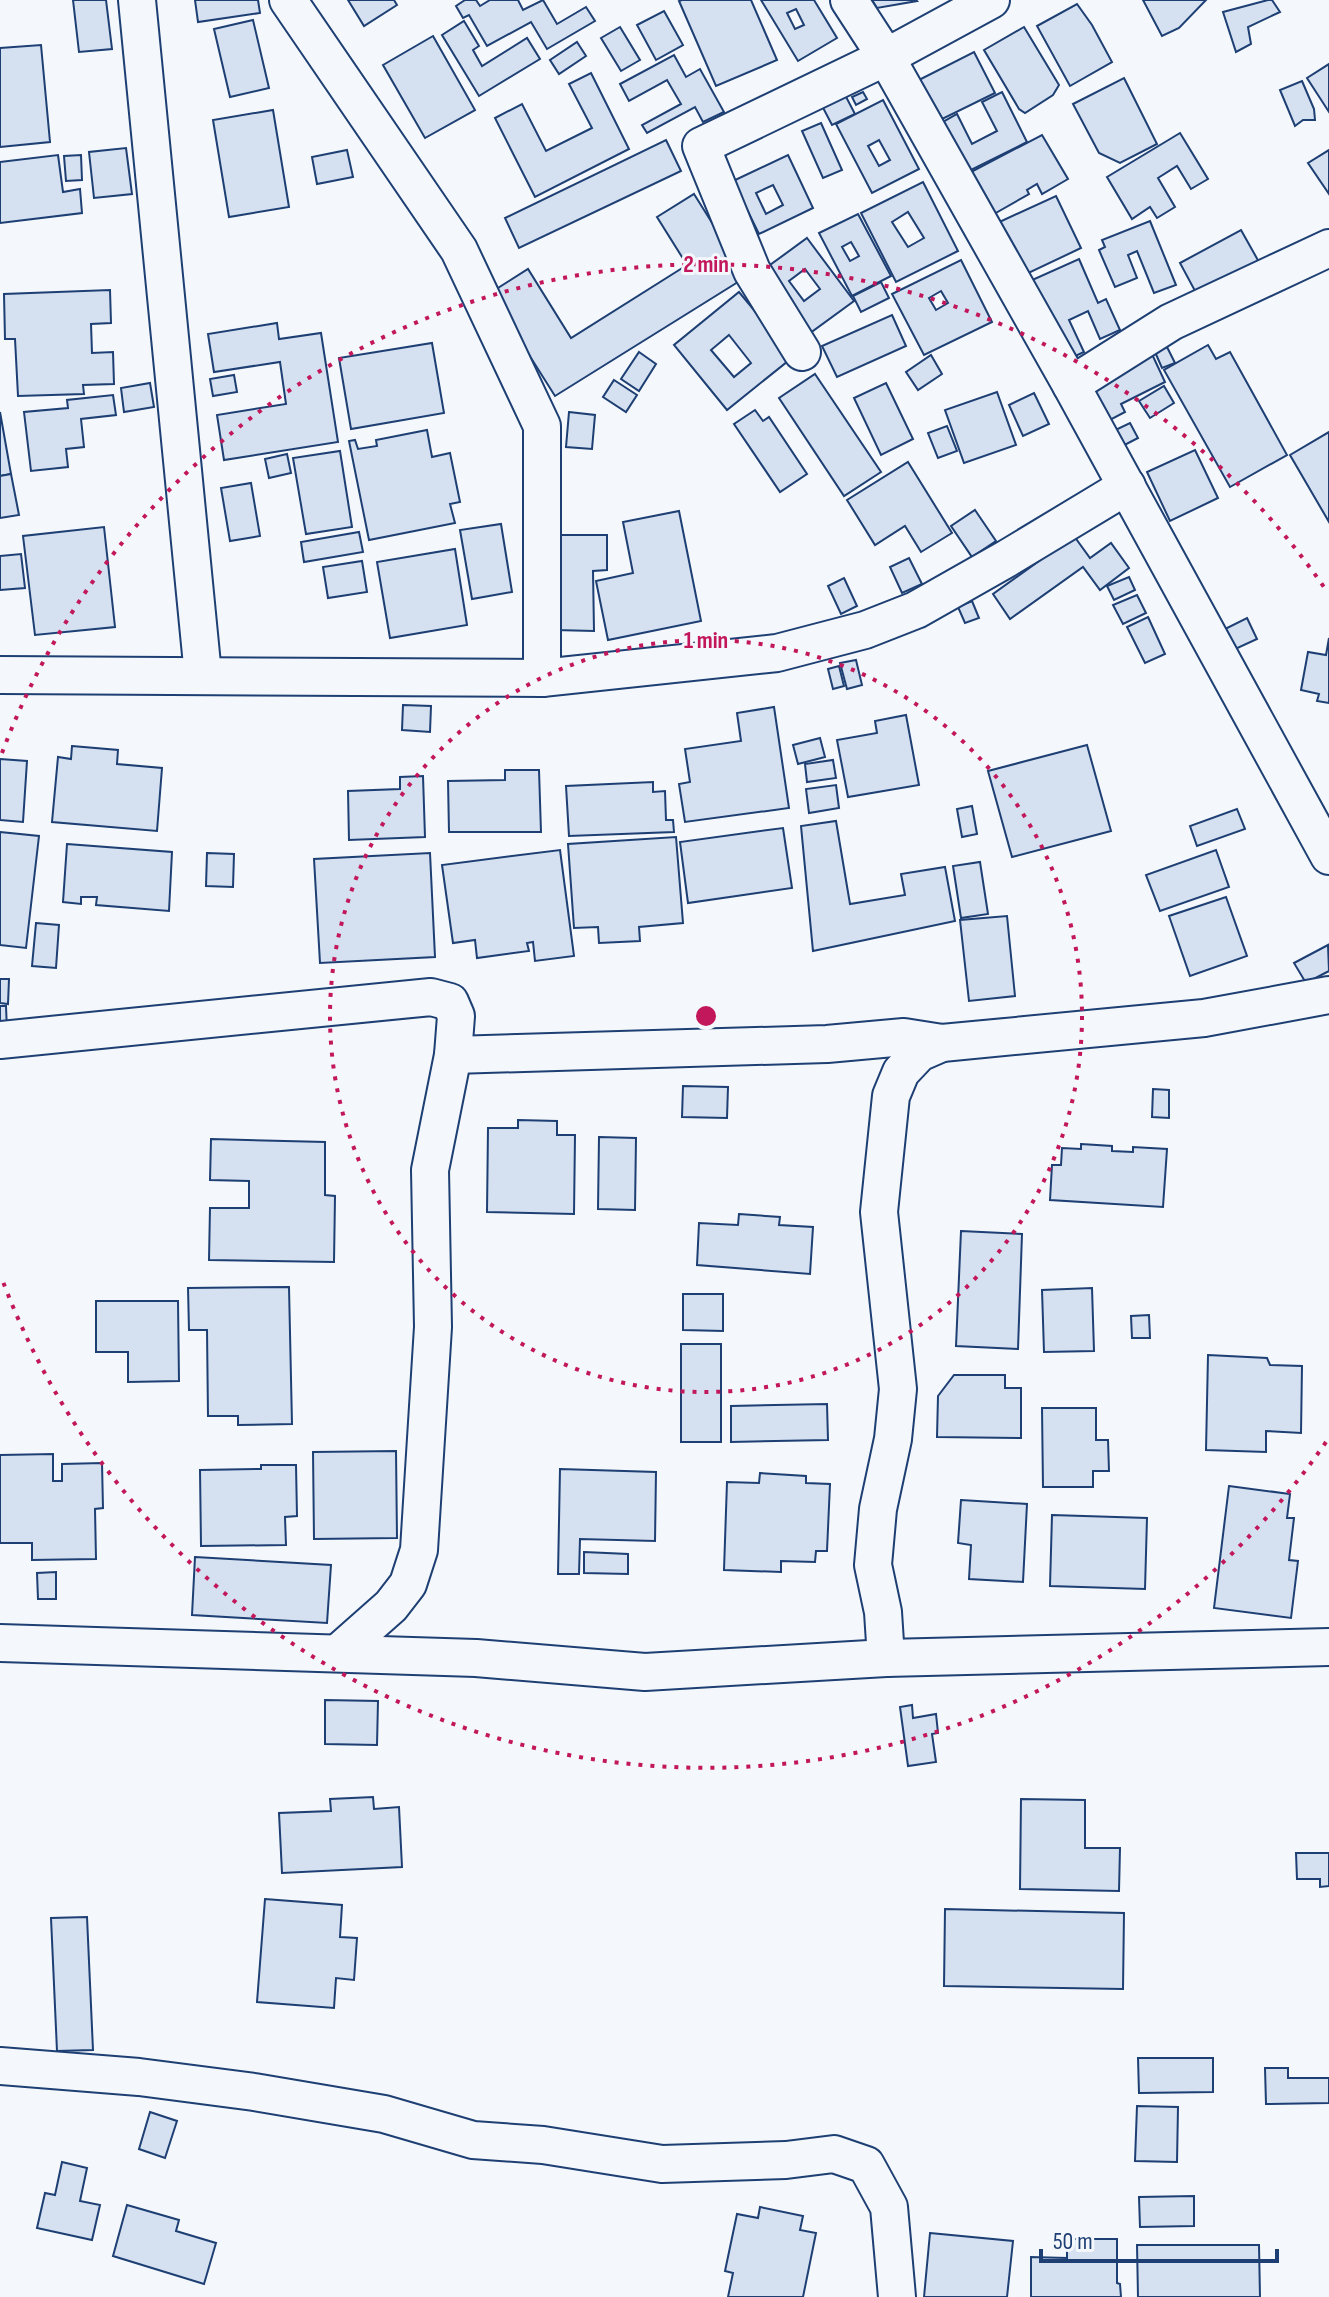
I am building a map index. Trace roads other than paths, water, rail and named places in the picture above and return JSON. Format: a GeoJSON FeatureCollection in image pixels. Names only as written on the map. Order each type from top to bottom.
{"type":"FeatureCollection","features":[{"type":"Feature","properties":{"kind":"street"},"geometry":{"type":"LineString","coordinates":[[137,0],[203,675]]}},
{"type":"Feature","properties":{"kind":"street"},"geometry":{"type":"LineString","coordinates":[[288,0],[459,250],[542,426],[542,678]]}},
{"type":"Feature","properties":{"kind":"street"},"geometry":{"type":"LineString","coordinates":[[849,0],[886,57],[1071,385],[1329,856]]}},
{"type":"Feature","properties":{"kind":"street"},"geometry":{"type":"LineString","coordinates":[[802,352],[752,271],[701,146],[886,57],[991,0]]}},
{"type":"Feature","properties":{"kind":"street"},"geometry":{"type":"LineString","coordinates":[[1071,385],[1171,322],[1329,248]]}},
{"type":"Feature","properties":{"kind":"street"},"geometry":{"type":"LineString","coordinates":[[0,675],[542,678],[777,653],[865,630],[916,610],[1127,486]]}},
{"type":"Feature","properties":{"kind":"street"},"geometry":{"type":"LineString","coordinates":[[453,1055],[827,1044],[904,1037],[942,1043],[1204,1018],[1329,995]]}},
{"type":"Feature","properties":{"kind":"street"},"geometry":{"type":"LineString","coordinates":[[0,1040],[431,997],[450,1002],[456,1016],[453,1055],[430,1170],[433,1327],[419,1550],[408,1584],[391,1606],[339,1652]]}},
{"type":"Feature","properties":{"kind":"street"},"geometry":{"type":"LineString","coordinates":[[886,1658],[883,1612],[873,1565],[878,1509],[893,1439],[898,1389],[879,1212],[891,1096],[901,1072],[919,1053],[942,1043]]}},
{"type":"Feature","properties":{"kind":"street"},"geometry":{"type":"LineString","coordinates":[[827,1044],[862,1061],[876,1073],[891,1096]]}},
{"type":"Feature","properties":{"kind":"street"},"geometry":{"type":"LineString","coordinates":[[0,1643],[476,1658],[645,1672],[886,1658],[1329,1647]]}},
{"type":"Feature","properties":{"kind":"street"},"geometry":{"type":"LineString","coordinates":[[0,2066],[139,2077],[254,2092],[384,2114],[473,2140],[543,2145],[662,2164],[786,2160],[834,2154],[866,2165],[889,2207],[897,2297]]}}]}
